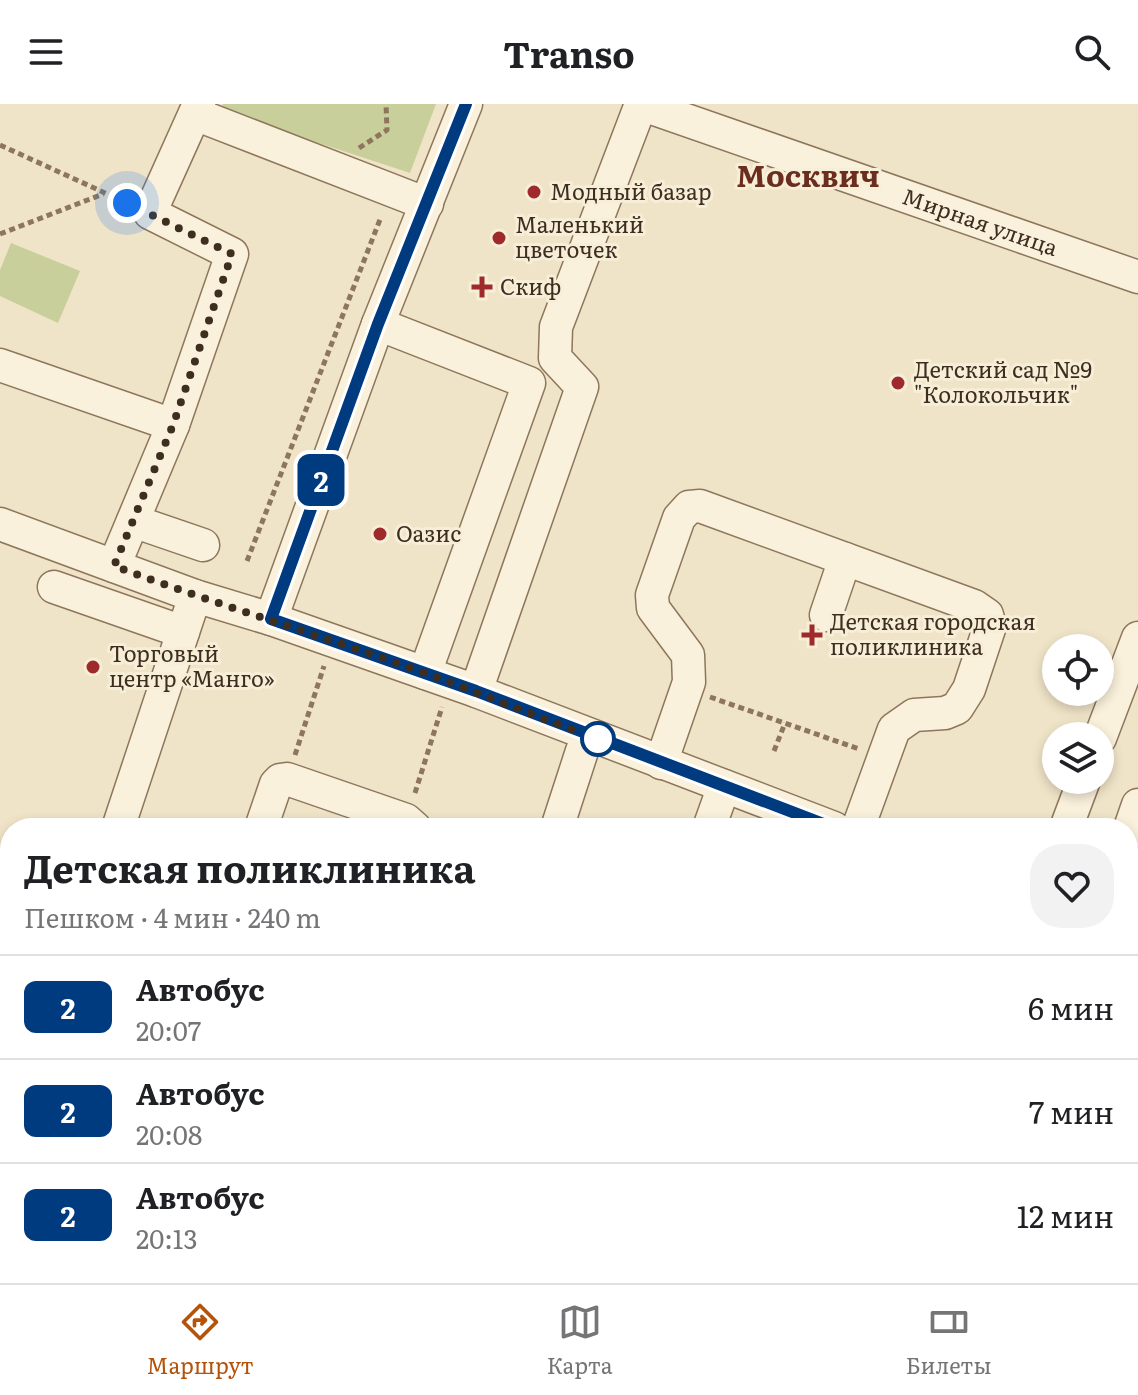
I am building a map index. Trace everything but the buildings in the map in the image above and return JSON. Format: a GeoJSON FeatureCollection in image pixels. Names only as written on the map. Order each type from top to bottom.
{"type":"FeatureCollection","features":[{"type":"Feature","properties":{"kind":"street"},"geometry":{"type":"LineString","coordinates":[[271,619],[378,324],[466,104]]}},
{"type":"Feature","properties":{"kind":"street"},"geometry":{"type":"LineString","coordinates":[[476,691],[582,387],[555,358],[556,327],[641,104]]}},
{"type":"Feature","properties":{"kind":"street","name":"Мирная улица"},"geometry":{"type":"LineString","coordinates":[[641,104],[1138,277]]}},
{"type":"Feature","properties":{"kind":"street"},"geometry":{"type":"LineString","coordinates":[[114,566],[173,425],[232,254],[150,213],[197,109],[427,204]]}},
{"type":"Feature","properties":{"kind":"street"},"geometry":{"type":"LineString","coordinates":[[378,324],[529,383],[425,673]]}},
{"type":"Feature","properties":{"kind":"street"},"geometry":{"type":"LineString","coordinates":[[0,365],[173,425]]}},
{"type":"Feature","properties":{"kind":"street"},"geometry":{"type":"LineString","coordinates":[[661,763],[687,688],[688,655],[653,608],[652,595],[679,518],[689,507],[700,506],[974,606],[987,615],[990,626],[969,689],[957,708],[945,713],[914,715],[894,729],[862,818]]}},
{"type":"Feature","properties":{"kind":"street"},"geometry":{"type":"LineString","coordinates":[[133,521],[203,545]]}},
{"type":"Feature","properties":{"kind":"street"},"geometry":{"type":"LineString","coordinates":[[0,524],[195,596],[271,619],[476,691],[808,818]]}},
{"type":"Feature","properties":{"kind":"street"},"geometry":{"type":"LineString","coordinates":[[826,615],[845,559]]}},
{"type":"Feature","properties":{"kind":"street"},"geometry":{"type":"LineString","coordinates":[[54,587],[183,632]]}},
{"type":"Feature","properties":{"kind":"street"},"geometry":{"type":"LineString","coordinates":[[121,818],[195,596]]}},
{"type":"Feature","properties":{"kind":"street"},"geometry":{"type":"LineString","coordinates":[[1106,722],[1138,638]]}},
{"type":"Feature","properties":{"kind":"street"},"geometry":{"type":"LineString","coordinates":[[560,818],[582,751],[590,736]]}},
{"type":"Feature","properties":{"kind":"street"},"geometry":{"type":"LineString","coordinates":[[264,818],[276,784],[287,779],[394,818]]}},
{"type":"Feature","properties":{"kind":"street"},"geometry":{"type":"LineString","coordinates":[[713,818],[724,786]]}},
{"type":"Feature","properties":{"kind":"street"},"geometry":{"type":"LineString","coordinates":[[1070,818],[1079,794]]}},
{"type":"Feature","properties":{"kind":"path"},"geometry":{"type":"LineString","coordinates":[[346,143],[359,148],[387,130],[386,104]]}},
{"type":"Feature","properties":{"kind":"path"},"geometry":{"type":"LineString","coordinates":[[0,145],[150,213]]}},
{"type":"Feature","properties":{"kind":"path"},"geometry":{"type":"LineString","coordinates":[[247,561],[392,190]]}},
{"type":"Feature","properties":{"kind":"path"},"geometry":{"type":"LineString","coordinates":[[0,234],[104,194]]}},
{"type":"Feature","properties":{"kind":"path"},"geometry":{"type":"LineString","coordinates":[[287,779],[325,661]]}},
{"type":"Feature","properties":{"kind":"path"},"geometry":{"type":"LineString","coordinates":[[687,688],[884,758]]}},
{"type":"Feature","properties":{"kind":"path"},"geometry":{"type":"LineString","coordinates":[[412,818],[444,702]]}},
{"type":"Feature","properties":{"kind":"path"},"geometry":{"type":"LineString","coordinates":[[774,751],[785,723]]}},
{"type":"Feature","properties":{"kind":"green space"},"geometry":{"type":"Polygon","coordinates":[[[223,104],[436,104],[410,173],[221,111],[223,104]]]}},
{"type":"Feature","properties":{"kind":"green space"},"geometry":{"type":"Polygon","coordinates":[[[11,243],[80,271],[58,323],[0,296],[0,270],[11,243]]]}},
{"type":"Feature","properties":{"kind":"bus line","name":"2"},"geometry":{"type":"LineString","coordinates":[[466,104],[378,324],[271,619],[476,691],[807,818]]}},
{"type":"Feature","properties":{"kind":"place","name":"Модный базар"},"geometry":{"type":"Point","coordinates":[534,192]}},
{"type":"Feature","properties":{"kind":"place","name":"Маленький цветочек"},"geometry":{"type":"Point","coordinates":[499,238]}},
{"type":"Feature","properties":{"kind":"place","name":"Скиф"},"geometry":{"type":"Point","coordinates":[482,287]}},
{"type":"Feature","properties":{"kind":"place","name":"Детский сад №9 \"Колокольчик\""},"geometry":{"type":"Point","coordinates":[898,383]}},
{"type":"Feature","properties":{"kind":"place","name":"Оазис"},"geometry":{"type":"Point","coordinates":[380,534]}},
{"type":"Feature","properties":{"kind":"place","name":"Детская городская поликлиника"},"geometry":{"type":"Point","coordinates":[812,635]}},
{"type":"Feature","properties":{"kind":"place","name":"Торговый центр «Манго»"},"geometry":{"type":"Point","coordinates":[93,667]}},
{"type":"Feature","properties":{"kind":"district","name":"Москвич"},"geometry":{"type":"Point","coordinates":[808,177]}},
{"type":"Feature","properties":{"kind":"route"},"geometry":{"type":"LineString","coordinates":[[127,203],[232,254],[173,425],[114,566],[476,691],[598,739]]}}]}
